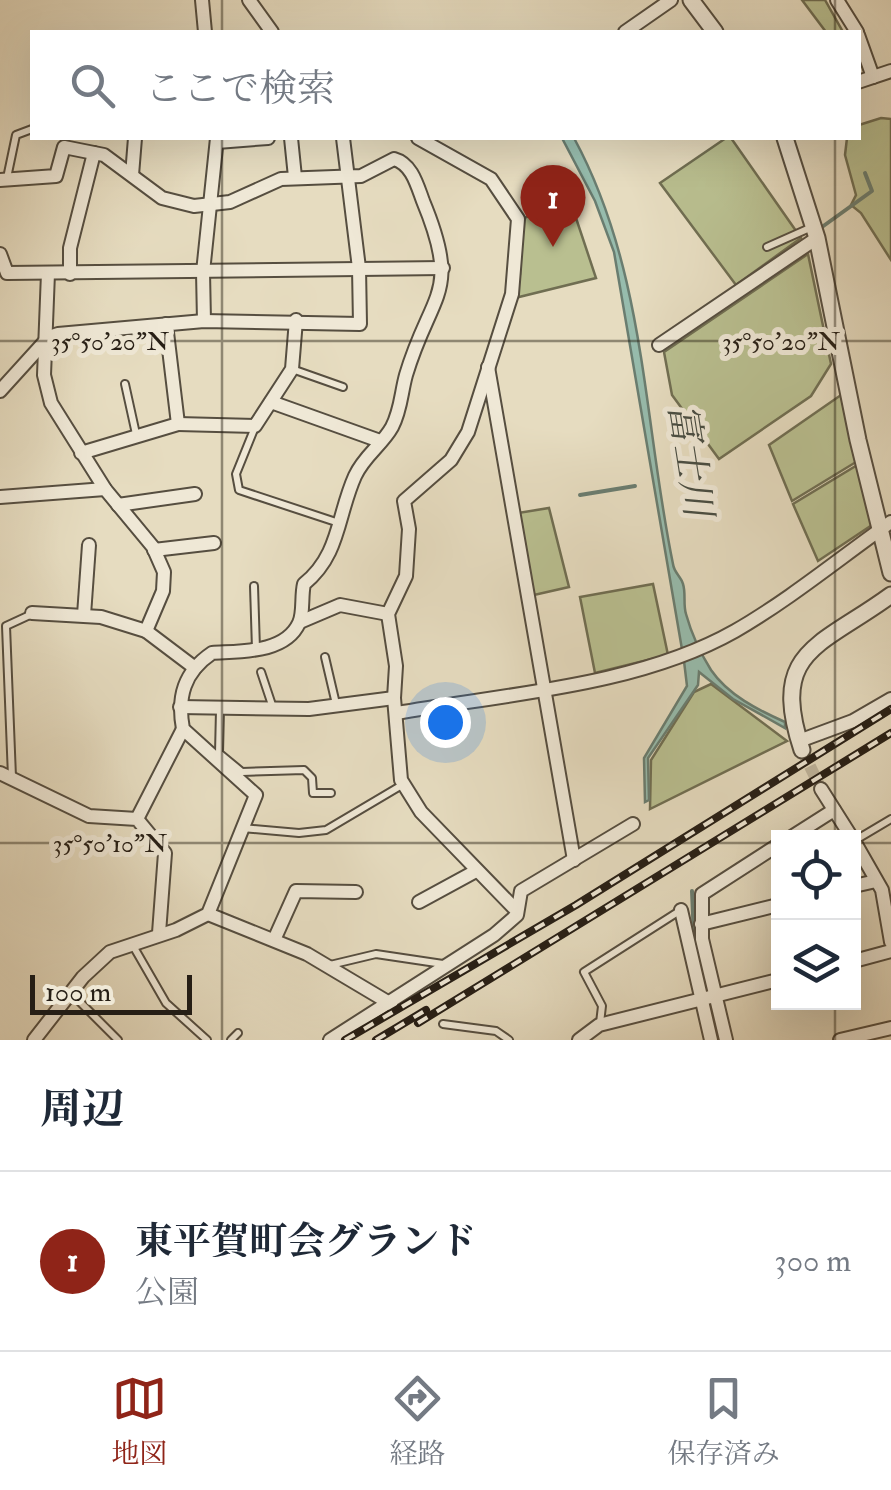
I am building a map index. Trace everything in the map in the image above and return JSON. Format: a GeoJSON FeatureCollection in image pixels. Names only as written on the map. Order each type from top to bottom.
{"type":"FeatureCollection","features":[{"type":"Feature","properties":{"kind":"street"},"geometry":{"type":"LineString","coordinates":[[202,0],[205,30]]}},
{"type":"Feature","properties":{"kind":"street"},"geometry":{"type":"LineString","coordinates":[[249,0],[268,30]]}},
{"type":"Feature","properties":{"kind":"street"},"geometry":{"type":"LineString","coordinates":[[628,30],[671,0]]}},
{"type":"Feature","properties":{"kind":"street"},"geometry":{"type":"LineString","coordinates":[[691,0],[714,30]]}},
{"type":"Feature","properties":{"kind":"street"},"geometry":{"type":"LineString","coordinates":[[837,0],[856,30]]}},
{"type":"Feature","properties":{"kind":"street"},"geometry":{"type":"LineString","coordinates":[[861,51],[866,79],[891,71]]}},
{"type":"Feature","properties":{"kind":"street"},"geometry":{"type":"LineString","coordinates":[[132,175],[135,140]]}},
{"type":"Feature","properties":{"kind":"street"},"geometry":{"type":"LineString","coordinates":[[204,321],[203,272],[217,140]]}},
{"type":"Feature","properties":{"kind":"street"},"geometry":{"type":"LineString","coordinates":[[291,140],[295,178]]}},
{"type":"Feature","properties":{"kind":"street"},"geometry":{"type":"LineString","coordinates":[[0,391],[49,338],[204,321],[360,324],[359,268],[343,140]]}},
{"type":"Feature","properties":{"kind":"street"},"geometry":{"type":"LineString","coordinates":[[422,140],[491,179],[518,219],[512,294],[460,446],[404,501],[409,530],[406,576],[388,614],[396,666],[394,698],[403,785],[421,812],[516,911]]}},
{"type":"Feature","properties":{"kind":"street"},"geometry":{"type":"LineString","coordinates":[[786,140],[815,232],[885,526],[891,573]]}},
{"type":"Feature","properties":{"kind":"street"},"geometry":{"type":"LineString","coordinates":[[3,180],[56,176],[64,148],[119,162],[175,204],[211,207],[265,184],[295,178],[350,178],[394,160],[401,161],[413,175],[442,248],[444,268],[434,310],[406,377],[400,408],[358,470],[326,566],[304,584],[300,622]]}},
{"type":"Feature","properties":{"kind":"street"},"geometry":{"type":"LineString","coordinates":[[70,274],[70,248],[94,153]]}},
{"type":"Feature","properties":{"kind":"street"},"geometry":{"type":"LineString","coordinates":[[659,345],[815,232]]}},
{"type":"Feature","properties":{"kind":"street"},"geometry":{"type":"LineString","coordinates":[[0,254],[7,274],[444,268]]}},
{"type":"Feature","properties":{"kind":"street"},"geometry":{"type":"LineString","coordinates":[[48,274],[47,389],[104,489],[154,550],[164,572],[163,591],[146,631]]}},
{"type":"Feature","properties":{"kind":"street"},"geometry":{"type":"LineString","coordinates":[[82,453],[178,424],[255,426],[292,370],[296,320]]}},
{"type":"Feature","properties":{"kind":"street"},"geometry":{"type":"LineString","coordinates":[[166,324],[178,424]]}},
{"type":"Feature","properties":{"kind":"street"},"geometry":{"type":"LineString","coordinates":[[487,364],[574,860]]}},
{"type":"Feature","properties":{"kind":"street"},"geometry":{"type":"LineString","coordinates":[[271,402],[380,441]]}},
{"type":"Feature","properties":{"kind":"street"},"geometry":{"type":"LineString","coordinates":[[0,497],[104,489]]}},
{"type":"Feature","properties":{"kind":"street"},"geometry":{"type":"LineString","coordinates":[[118,506],[195,494]]}},
{"type":"Feature","properties":{"kind":"street"},"geometry":{"type":"LineString","coordinates":[[397,713],[672,660],[713,642],[885,526]]}},
{"type":"Feature","properties":{"kind":"street"},"geometry":{"type":"LineString","coordinates":[[154,550],[214,543]]}},
{"type":"Feature","properties":{"kind":"street"},"geometry":{"type":"LineString","coordinates":[[84,615],[89,545]]}},
{"type":"Feature","properties":{"kind":"street"},"geometry":{"type":"LineString","coordinates":[[891,595],[806,655],[794,670],[790,682],[801,746],[891,699]]}},
{"type":"Feature","properties":{"kind":"street"},"geometry":{"type":"LineString","coordinates":[[137,819],[183,729],[180,696],[194,668],[212,653],[256,650],[285,638],[300,622],[340,606],[388,614]]}},
{"type":"Feature","properties":{"kind":"street"},"geometry":{"type":"LineString","coordinates":[[32,613],[84,615],[146,631],[194,668]]}},
{"type":"Feature","properties":{"kind":"street"},"geometry":{"type":"LineString","coordinates":[[180,707],[274,709],[394,698]]}},
{"type":"Feature","properties":{"kind":"street"},"geometry":{"type":"LineString","coordinates":[[34,1040],[102,958],[208,914],[256,795],[183,729]]}},
{"type":"Feature","properties":{"kind":"street"},"geometry":{"type":"LineString","coordinates":[[6,775],[90,816],[137,819],[164,853],[159,933]]}},
{"type":"Feature","properties":{"kind":"street"},"geometry":{"type":"LineString","coordinates":[[821,789],[851,830]]}},
{"type":"Feature","properties":{"kind":"street"},"geometry":{"type":"LineString","coordinates":[[805,830],[839,811]]}},
{"type":"Feature","properties":{"kind":"street"},"geometry":{"type":"LineString","coordinates":[[330,1040],[454,964],[513,920],[521,891],[633,824]]}},
{"type":"Feature","properties":{"kind":"street"},"geometry":{"type":"LineString","coordinates":[[711,1040],[702,894],[771,849]]}},
{"type":"Feature","properties":{"kind":"street"},"geometry":{"type":"LineString","coordinates":[[861,849],[876,881],[891,942]]}},
{"type":"Feature","properties":{"kind":"street"},"geometry":{"type":"LineString","coordinates":[[420,902],[476,871]]}},
{"type":"Feature","properties":{"kind":"street"},"geometry":{"type":"LineString","coordinates":[[861,884],[876,881]]}},
{"type":"Feature","properties":{"kind":"street"},"geometry":{"type":"LineString","coordinates":[[274,940],[296,891],[356,892]]}},
{"type":"Feature","properties":{"kind":"street"},"geometry":{"type":"LineString","coordinates":[[701,924],[771,907]]}},
{"type":"Feature","properties":{"kind":"street"},"geometry":{"type":"LineString","coordinates":[[680,910],[726,1040]]}},
{"type":"Feature","properties":{"kind":"street"},"geometry":{"type":"LineString","coordinates":[[208,914],[330,965],[391,1004]]}},
{"type":"Feature","properties":{"kind":"street"},"geometry":{"type":"LineString","coordinates":[[861,958],[891,951]]}},
{"type":"Feature","properties":{"kind":"street"},"geometry":{"type":"LineString","coordinates":[[579,1040],[600,1025],[771,982]]}},
{"type":"Feature","properties":{"kind":"street"},"geometry":{"type":"LineString","coordinates":[[840,1040],[891,1028]]}},
{"type":"Feature","properties":{"kind":"lane"},"geometry":{"type":"LineString","coordinates":[[3,180],[16,135],[30,130]]}},
{"type":"Feature","properties":{"kind":"lane"},"geometry":{"type":"LineString","coordinates":[[767,247],[815,232]]}},
{"type":"Feature","properties":{"kind":"lane"},"geometry":{"type":"LineString","coordinates":[[292,370],[342,387]]}},
{"type":"Feature","properties":{"kind":"lane"},"geometry":{"type":"LineString","coordinates":[[125,384],[136,434]]}},
{"type":"Feature","properties":{"kind":"lane"},"geometry":{"type":"LineString","coordinates":[[255,426],[236,474],[239,490],[339,522]]}},
{"type":"Feature","properties":{"kind":"lane"},"geometry":{"type":"LineString","coordinates":[[254,586],[256,650]]}},
{"type":"Feature","properties":{"kind":"lane"},"geometry":{"type":"LineString","coordinates":[[6,775],[6,626],[32,613]]}},
{"type":"Feature","properties":{"kind":"lane"},"geometry":{"type":"LineString","coordinates":[[325,658],[336,705]]}},
{"type":"Feature","properties":{"kind":"lane"},"geometry":{"type":"LineString","coordinates":[[260,672],[274,709]]}},
{"type":"Feature","properties":{"kind":"lane"},"geometry":{"type":"LineString","coordinates":[[220,710],[219,753],[242,772],[304,770],[312,778],[312,793],[331,793]]}},
{"type":"Feature","properties":{"kind":"lane"},"geometry":{"type":"LineString","coordinates":[[240,828],[298,834],[326,830],[403,785]]}},
{"type":"Feature","properties":{"kind":"lane"},"geometry":{"type":"LineString","coordinates":[[861,833],[891,819]]}},
{"type":"Feature","properties":{"kind":"lane"},"geometry":{"type":"LineString","coordinates":[[600,1025],[602,1006],[584,972],[680,910]]}},
{"type":"Feature","properties":{"kind":"lane"},"geometry":{"type":"LineString","coordinates":[[131,943],[166,1003],[207,1040]]}},
{"type":"Feature","properties":{"kind":"lane"},"geometry":{"type":"LineString","coordinates":[[330,965],[376,954],[454,964]]}},
{"type":"Feature","properties":{"kind":"lane"},"geometry":{"type":"LineString","coordinates":[[71,993],[118,1040]]}},
{"type":"Feature","properties":{"kind":"lane"},"geometry":{"type":"LineString","coordinates":[[443,1024],[496,1031],[509,1040]]}},
{"type":"Feature","properties":{"kind":"lane"},"geometry":{"type":"LineString","coordinates":[[231,1040],[238,1033]]}},
{"type":"Feature","properties":{"kind":"shaded area"},"geometry":{"type":"Polygon","coordinates":[[[802,0],[825,0],[842,30],[824,30],[802,0]]]}},
{"type":"Feature","properties":{"kind":"shaded area"},"geometry":{"type":"Polygon","coordinates":[[[891,119],[891,260],[861,213],[851,205],[856,195],[845,155],[847,140],[861,140],[861,124],[891,119]]]}},
{"type":"Feature","properties":{"kind":"shaded area"},"geometry":{"type":"Polygon","coordinates":[[[563,140],[575,140],[616,240],[639,346],[673,564],[683,584],[691,628],[711,670],[726,687],[785,722],[785,728],[733,699],[699,672],[698,685],[648,758],[649,800],[645,802],[644,758],[687,686],[614,252],[595,201],[563,140]]]}},
{"type":"Feature","properties":{"kind":"shaded area"},"geometry":{"type":"Polygon","coordinates":[[[723,140],[732,140],[801,238],[736,285],[660,183],[723,140]]]}},
{"type":"Feature","properties":{"kind":"shaded area"},"geometry":{"type":"Polygon","coordinates":[[[569,197],[596,278],[515,298],[520,274],[520,220],[569,197]]]}},
{"type":"Feature","properties":{"kind":"shaded area"},"geometry":{"type":"Polygon","coordinates":[[[808,254],[831,364],[811,396],[719,459],[672,395],[664,352],[808,254]]]}},
{"type":"Feature","properties":{"kind":"shaded area"},"geometry":{"type":"Polygon","coordinates":[[[841,395],[856,462],[792,501],[769,445],[841,395]]]}},
{"type":"Feature","properties":{"kind":"shaded area"},"geometry":{"type":"Polygon","coordinates":[[[859,464],[872,525],[818,561],[793,504],[859,464]]]}},
{"type":"Feature","properties":{"kind":"shaded area"},"geometry":{"type":"Polygon","coordinates":[[[549,508],[569,587],[534,595],[518,513],[549,508]]]}},
{"type":"Feature","properties":{"kind":"shaded area"},"geometry":{"type":"Polygon","coordinates":[[[653,584],[668,655],[595,673],[580,597],[653,584]]]}},
{"type":"Feature","properties":{"kind":"shaded area"},"geometry":{"type":"Polygon","coordinates":[[[711,684],[787,741],[650,809],[651,760],[694,692],[711,684]]]}},
{"type":"Feature","properties":{"kind":"waterway"},"geometry":{"type":"LineString","coordinates":[[822,227],[872,191],[865,173]]}},
{"type":"Feature","properties":{"kind":"waterway"},"geometry":{"type":"LineString","coordinates":[[580,495],[635,486]]}},
{"type":"Feature","properties":{"kind":"waterway"},"geometry":{"type":"LineString","coordinates":[[692,891],[694,938]]}},
{"type":"Feature","properties":{"kind":"waterway"},"geometry":{"type":"LineString","coordinates":[[708,1001],[718,1040]]}},
{"type":"Feature","properties":{"kind":"tunnel"},"geometry":{"type":"LineString","coordinates":[[802,750],[821,789]]}},
{"type":"Feature","properties":{"kind":"railway"},"geometry":{"type":"LineString","coordinates":[[345,1040],[576,905],[891,709]]}},
{"type":"Feature","properties":{"kind":"railway"},"geometry":{"type":"LineString","coordinates":[[418,1023],[891,733]]}},
{"type":"Feature","properties":{"kind":"railway"},"geometry":{"type":"LineString","coordinates":[[376,1040],[426,1010]]}},
{"type":"Feature","properties":{"kind":"place","name":"東平賀町会グランド"},"geometry":{"type":"Point","coordinates":[553,247]}},
{"type":"Feature","properties":{"kind":"water label","name":"富士川"},"geometry":{"type":"Point","coordinates":[690,460]}}]}
